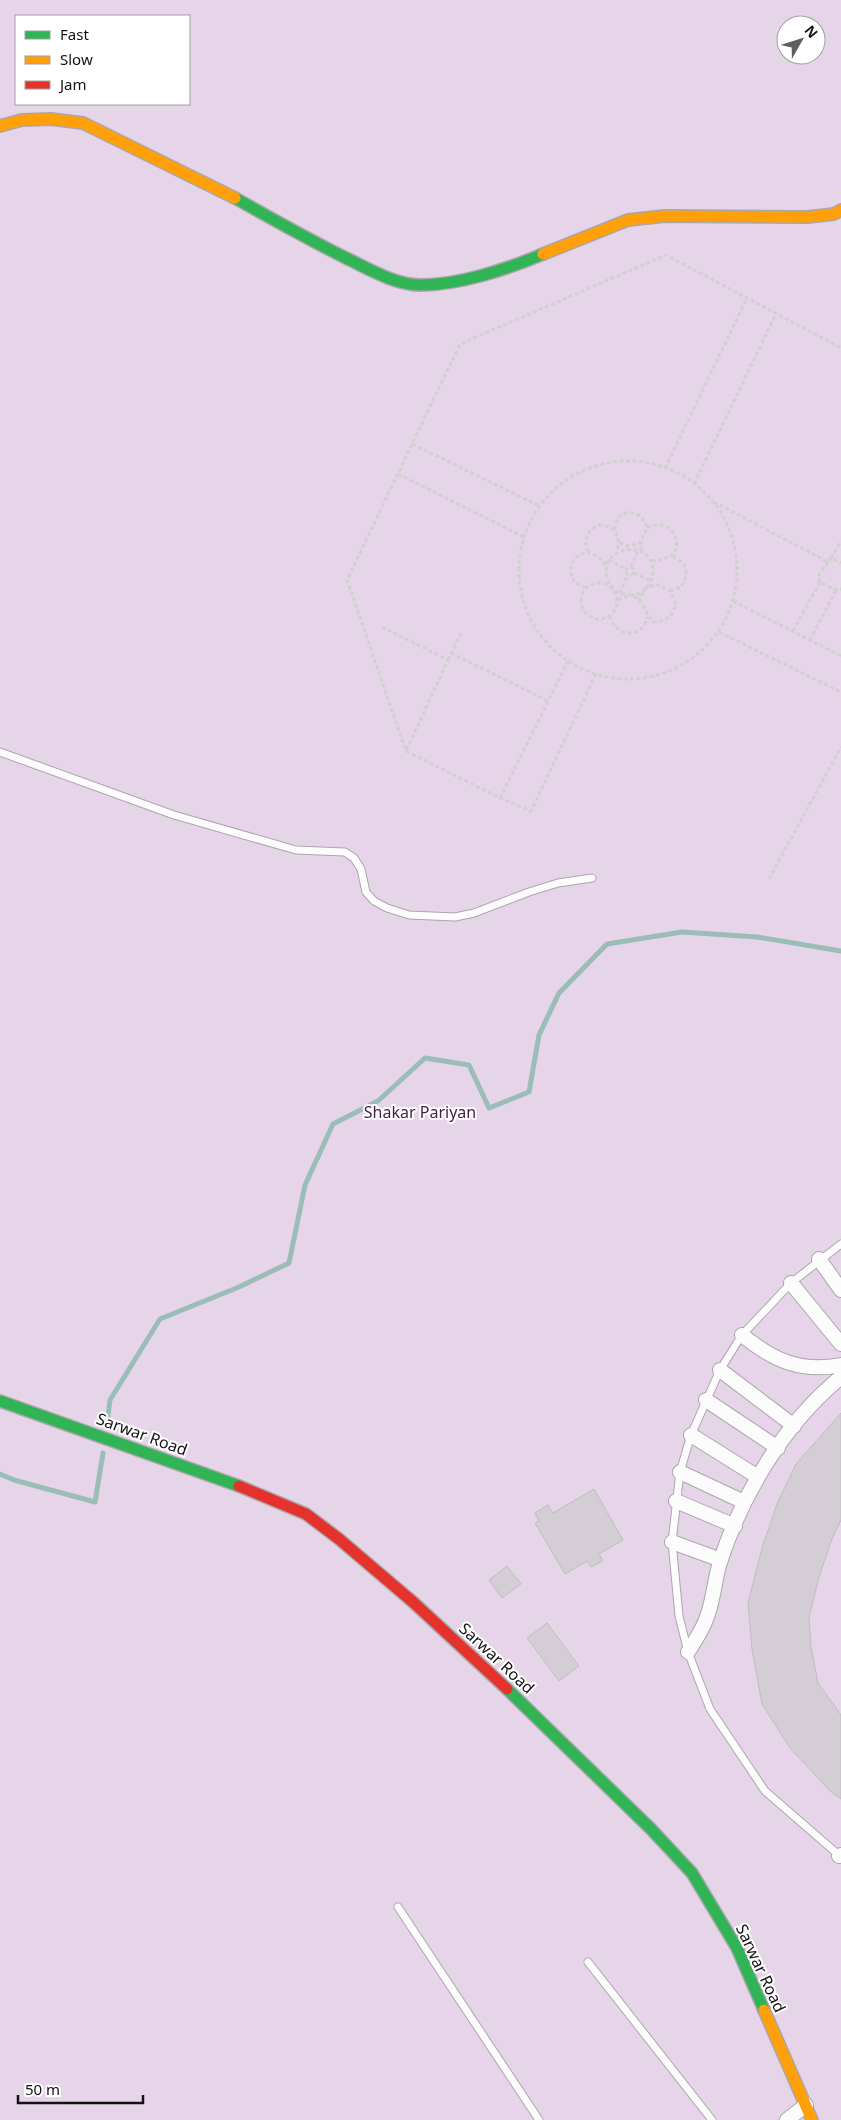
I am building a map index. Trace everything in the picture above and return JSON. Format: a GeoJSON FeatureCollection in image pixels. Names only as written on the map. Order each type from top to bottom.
{"type":"FeatureCollection","features":[{"type":"Feature","properties":{"kind":"main road"},"geometry":{"type":"LineString","coordinates":[[0,126],[22,120],[51,119],[83,123],[216,188],[301,236],[385,277],[420,285],[467,279],[520,264],[628,220],[665,216],[808,217],[834,214],[841,210]]}},
{"type":"Feature","properties":{"kind":"main road","name":"Sarwar Road"},"geometry":{"type":"LineString","coordinates":[[0,1401],[266,1496],[306,1514],[414,1602],[528,1708],[651,1829],[692,1874],[737,1948],[812,2120]]}},
{"type":"Feature","properties":{"kind":"street"},"geometry":{"type":"LineString","coordinates":[[819,1259],[841,1290]]}},
{"type":"Feature","properties":{"kind":"street"},"geometry":{"type":"LineString","coordinates":[[790,1283],[841,1344]]}},
{"type":"Feature","properties":{"kind":"street"},"geometry":{"type":"LineString","coordinates":[[742,1335],[764,1352],[784,1362],[806,1367],[828,1368],[841,1365]]}},
{"type":"Feature","properties":{"kind":"street"},"geometry":{"type":"LineString","coordinates":[[720,1370],[794,1426]]}},
{"type":"Feature","properties":{"kind":"street"},"geometry":{"type":"LineString","coordinates":[[688,1652],[706,1621],[720,1560],[744,1502],[758,1477],[794,1426],[841,1377]]}},
{"type":"Feature","properties":{"kind":"street"},"geometry":{"type":"LineString","coordinates":[[706,1400],[778,1448]]}},
{"type":"Feature","properties":{"kind":"street"},"geometry":{"type":"LineString","coordinates":[[691,1435],[758,1477]]}},
{"type":"Feature","properties":{"kind":"street"},"geometry":{"type":"LineString","coordinates":[[680,1472],[744,1502]]}},
{"type":"Feature","properties":{"kind":"street"},"geometry":{"type":"LineString","coordinates":[[676,1501],[735,1526]]}},
{"type":"Feature","properties":{"kind":"street"},"geometry":{"type":"LineString","coordinates":[[672,1542],[720,1560]]}},
{"type":"Feature","properties":{"kind":"street"},"geometry":{"type":"LineString","coordinates":[[787,2120],[806,2105]]}},
{"type":"Feature","properties":{"kind":"lane"},"geometry":{"type":"LineString","coordinates":[[0,752],[174,815],[296,850],[345,852],[354,858],[361,869],[366,892],[374,901],[387,908],[409,915],[455,917],[548,886],[592,878]]}},
{"type":"Feature","properties":{"kind":"lane"},"geometry":{"type":"LineString","coordinates":[[840,1856],[765,1791],[710,1709],[688,1652],[679,1616],[672,1542],[680,1472],[691,1435],[720,1370],[742,1335],[790,1283],[841,1244]]}},
{"type":"Feature","properties":{"kind":"lane"},"geometry":{"type":"LineString","coordinates":[[398,1907],[539,2120]]}},
{"type":"Feature","properties":{"kind":"lane"},"geometry":{"type":"LineString","coordinates":[[588,1962],[712,2120]]}},
{"type":"Feature","properties":{"kind":"path"},"geometry":{"type":"LineString","coordinates":[[596,674],[531,811],[500,798],[406,751],[347,580],[460,344],[666,256],[841,348]]}},
{"type":"Feature","properties":{"kind":"path"},"geometry":{"type":"LineString","coordinates":[[665,468],[747,298]]}},
{"type":"Feature","properties":{"kind":"path"},"geometry":{"type":"LineString","coordinates":[[694,484],[776,314]]}},
{"type":"Feature","properties":{"kind":"path"},"geometry":{"type":"LineString","coordinates":[[412,444],[540,506]]}},
{"type":"Feature","properties":{"kind":"path"},"geometry":{"type":"LineString","coordinates":[[713,502],[730,532],[737,566],[733,601],[718,632],[692,660],[659,676],[621,680],[584,671],[553,651],[530,620],[519,584],[520,546],[534,512],[557,486],[587,468],[621,461],[656,464],[687,479],[713,502],[828,562]]}},
{"type":"Feature","properties":{"kind":"path"},"geometry":{"type":"LineString","coordinates":[[398,474],[524,537]]}},
{"type":"Feature","properties":{"kind":"path"},"geometry":{"type":"LineString","coordinates":[[647,528],[642,517],[632,512],[618,518],[615,523],[615,530],[619,542],[615,554],[609,560],[602,582],[586,588],[582,593],[581,605],[587,615],[599,619],[610,616],[618,600],[640,593],[656,584]]}},
{"type":"Feature","properties":{"kind":"path"},"geometry":{"type":"LineString","coordinates":[[615,530],[604,525],[593,527],[586,536],[586,548],[603,560],[607,569],[608,580],[618,600]]}},
{"type":"Feature","properties":{"kind":"path"},"geometry":{"type":"LineString","coordinates":[[603,560],[626,549],[638,550],[647,557],[651,560],[658,561],[673,555],[676,550],[677,538],[670,528],[665,525],[653,525],[647,528],[640,546],[647,557],[653,570],[656,584]]}},
{"type":"Feature","properties":{"kind":"path"},"geometry":{"type":"LineString","coordinates":[[619,542],[632,546],[642,541]]}},
{"type":"Feature","properties":{"kind":"path"},"geometry":{"type":"LineString","coordinates":[[841,541],[818,576],[820,582],[836,590],[841,589]]}},
{"type":"Feature","properties":{"kind":"path"},"geometry":{"type":"LineString","coordinates":[[626,569],[631,567],[638,550]]}},
{"type":"Feature","properties":{"kind":"path"},"geometry":{"type":"LineString","coordinates":[[586,588],[575,583],[570,572],[571,566],[578,555],[590,552]]}},
{"type":"Feature","properties":{"kind":"path"},"geometry":{"type":"LineString","coordinates":[[669,557],[680,561],[686,570],[686,576],[681,586],[670,591]]}},
{"type":"Feature","properties":{"kind":"path"},"geometry":{"type":"LineString","coordinates":[[831,558],[841,563]]}},
{"type":"Feature","properties":{"kind":"path"},"geometry":{"type":"LineString","coordinates":[[609,560],[626,569],[628,574],[620,593]]}},
{"type":"Feature","properties":{"kind":"path"},"geometry":{"type":"LineString","coordinates":[[639,600],[651,581],[653,570],[658,561]]}},
{"type":"Feature","properties":{"kind":"path"},"geometry":{"type":"LineString","coordinates":[[631,567],[634,573]]}},
{"type":"Feature","properties":{"kind":"path"},"geometry":{"type":"LineString","coordinates":[[628,574],[634,573],[651,581]]}},
{"type":"Feature","properties":{"kind":"path"},"geometry":{"type":"LineString","coordinates":[[602,582],[620,593],[639,600],[647,616],[653,622],[659,622],[670,617],[676,605],[676,600],[670,591],[656,584]]}},
{"type":"Feature","properties":{"kind":"path"},"geometry":{"type":"LineString","coordinates":[[793,631],[820,582]]}},
{"type":"Feature","properties":{"kind":"path"},"geometry":{"type":"LineString","coordinates":[[810,640],[836,590]]}},
{"type":"Feature","properties":{"kind":"path"},"geometry":{"type":"LineString","coordinates":[[733,601],[841,656]]}},
{"type":"Feature","properties":{"kind":"path"},"geometry":{"type":"LineString","coordinates":[[610,616],[615,627],[626,634],[632,634],[643,628],[647,616]]}},
{"type":"Feature","properties":{"kind":"path"},"geometry":{"type":"LineString","coordinates":[[382,626],[448,660]]}},
{"type":"Feature","properties":{"kind":"path"},"geometry":{"type":"LineString","coordinates":[[718,632],[841,692]]}},
{"type":"Feature","properties":{"kind":"path"},"geometry":{"type":"LineString","coordinates":[[406,751],[461,633]]}},
{"type":"Feature","properties":{"kind":"path"},"geometry":{"type":"LineString","coordinates":[[451,653],[548,701]]}},
{"type":"Feature","properties":{"kind":"path"},"geometry":{"type":"LineString","coordinates":[[500,798],[568,661]]}},
{"type":"Feature","properties":{"kind":"path"},"geometry":{"type":"LineString","coordinates":[[769,879],[841,748]]}},
{"type":"Feature","properties":{"kind":"green space","name":"Shakar Pariyan"},"geometry":{"type":"Polygon","coordinates":[[[0,0],[841,0],[841,2120],[0,2120],[0,0]]]}},
{"type":"Feature","properties":{"kind":"building"},"geometry":{"type":"Polygon","coordinates":[[[841,1413],[841,1520],[832,1539],[819,1577],[809,1617],[811,1647],[818,1683],[841,1715],[841,1799],[830,1791],[790,1748],[762,1704],[752,1649],[748,1603],[762,1548],[777,1504],[796,1464],[841,1413]]]}},
{"type":"Feature","properties":{"kind":"building"},"geometry":{"type":"Polygon","coordinates":[[[594,1489],[623,1540],[599,1554],[603,1561],[591,1567],[587,1561],[565,1574],[535,1523],[539,1521],[535,1513],[548,1505],[553,1513],[594,1489]]]}},
{"type":"Feature","properties":{"kind":"building"},"geometry":{"type":"Polygon","coordinates":[[[507,1566],[521,1584],[502,1598],[489,1580],[507,1566]]]}},
{"type":"Feature","properties":{"kind":"building"},"geometry":{"type":"Polygon","coordinates":[[[547,1623],[579,1666],[559,1681],[527,1638],[547,1623]]]}},
{"type":"Feature","properties":{"kind":"waterway"},"geometry":{"type":"LineString","coordinates":[[107,1423],[110,1400],[160,1319],[239,1287],[289,1263],[305,1185],[333,1124],[378,1101],[425,1058],[469,1065],[489,1108],[529,1092],[539,1035],[559,993],[607,944],[682,932],[757,937],[841,951]]}},
{"type":"Feature","properties":{"kind":"waterway"},"geometry":{"type":"LineString","coordinates":[[0,1474],[14,1480],[95,1502],[103,1453]]}},
{"type":"Feature","properties":{"kind":"traffic: fast"},"geometry":{"type":"LineString","coordinates":[[235,198],[373,271],[411,284],[436,284],[467,279],[515,265],[543,254]]}},
{"type":"Feature","properties":{"kind":"traffic: fast"},"geometry":{"type":"LineString","coordinates":[[0,1401],[239,1486]]}},
{"type":"Feature","properties":{"kind":"traffic: fast"},"geometry":{"type":"LineString","coordinates":[[507,1689],[651,1829],[692,1873],[737,1948],[764,2010]]}},
{"type":"Feature","properties":{"kind":"traffic: slow"},"geometry":{"type":"LineString","coordinates":[[0,126],[22,120],[51,119],[83,123],[235,198]]}},
{"type":"Feature","properties":{"kind":"traffic: slow"},"geometry":{"type":"LineString","coordinates":[[543,254],[628,220],[665,216],[808,217],[834,214],[841,210]]}},
{"type":"Feature","properties":{"kind":"traffic: slow"},"geometry":{"type":"LineString","coordinates":[[764,2010],[812,2120]]}},
{"type":"Feature","properties":{"kind":"traffic: jam"},"geometry":{"type":"LineString","coordinates":[[239,1486],[306,1514],[339,1539],[413,1602],[507,1689]]}}]}
